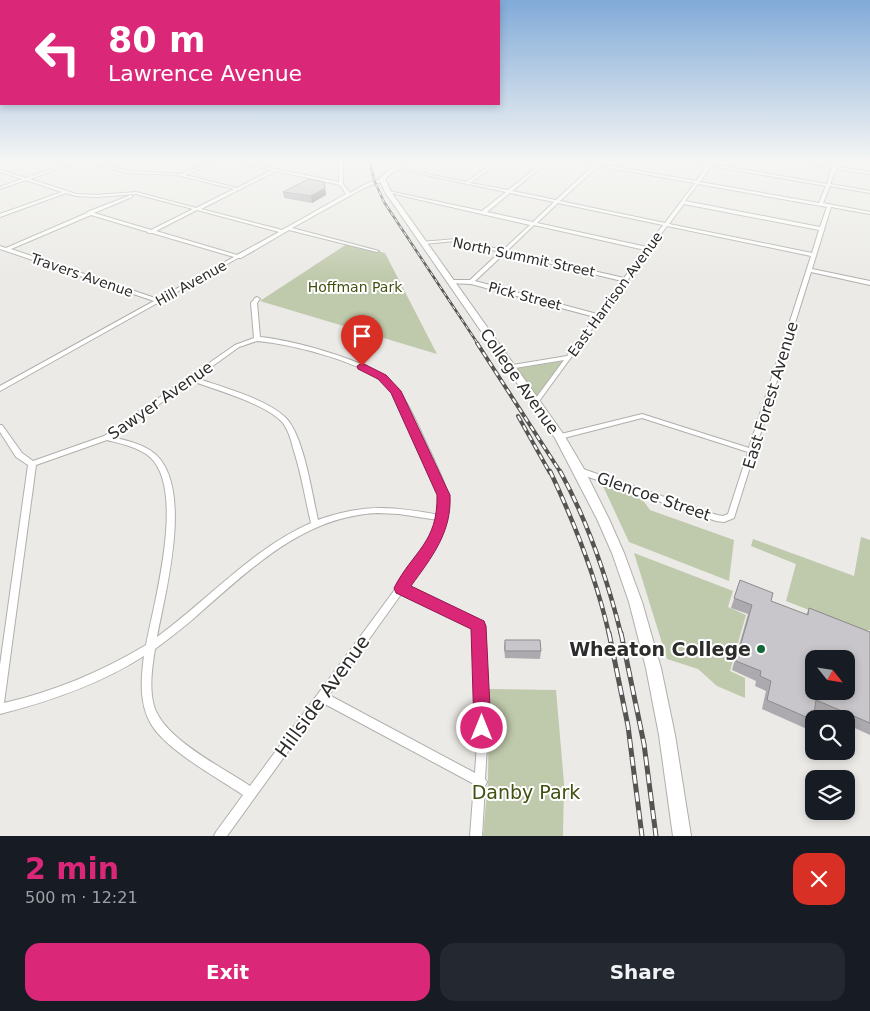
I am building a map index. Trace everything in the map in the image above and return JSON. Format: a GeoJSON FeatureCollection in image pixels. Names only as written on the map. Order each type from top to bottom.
{"type":"FeatureCollection","features":[{"type":"Feature","properties":{"kind":"street"},"geometry":{"type":"LineString","coordinates":[[0,216],[44,200]]}},
{"type":"Feature","properties":{"kind":"street"},"geometry":{"type":"LineString","coordinates":[[7,249],[120,200]]}},
{"type":"Feature","properties":{"kind":"street"},"geometry":{"type":"LineString","coordinates":[[165,200],[377,251]]}},
{"type":"Feature","properties":{"kind":"street"},"geometry":{"type":"LineString","coordinates":[[150,232],[214,200]]}},
{"type":"Feature","properties":{"kind":"street","name":"Hill Avenue"},"geometry":{"type":"LineString","coordinates":[[0,388],[340,200]]}},
{"type":"Feature","properties":{"kind":"street","name":"College Avenue"},"geometry":{"type":"LineString","coordinates":[[393,200],[560,437],[580,471],[615,546],[642,624],[670,753],[682,836]]}},
{"type":"Feature","properties":{"kind":"street"},"geometry":{"type":"LineString","coordinates":[[424,200],[648,249]]}},
{"type":"Feature","properties":{"kind":"street"},"geometry":{"type":"LineString","coordinates":[[483,213],[499,200]]}},
{"type":"Feature","properties":{"kind":"street"},"geometry":{"type":"LineString","coordinates":[[548,200],[813,255],[829,206]]}},
{"type":"Feature","properties":{"kind":"street"},"geometry":{"type":"LineString","coordinates":[[799,200],[870,213]]}},
{"type":"Feature","properties":{"kind":"street"},"geometry":{"type":"LineString","coordinates":[[821,204],[822,200]]}},
{"type":"Feature","properties":{"kind":"street"},"geometry":{"type":"LineString","coordinates":[[471,282],[558,202]]}},
{"type":"Feature","properties":{"kind":"street"},"geometry":{"type":"LineString","coordinates":[[682,202],[822,229]]}},
{"type":"Feature","properties":{"kind":"street","name":"East Harrison Avenue"},"geometry":{"type":"LineString","coordinates":[[535,403],[682,202]]}},
{"type":"Feature","properties":{"kind":"street"},"geometry":{"type":"LineString","coordinates":[[89,213],[239,257]]}},
{"type":"Feature","properties":{"kind":"street","name":"North Summit Street"},"geometry":{"type":"LineString","coordinates":[[423,243],[456,240],[625,280]]}},
{"type":"Feature","properties":{"kind":"street","name":"Travers Avenue"},"geometry":{"type":"LineString","coordinates":[[0,247],[158,301]]}},
{"type":"Feature","properties":{"kind":"street","name":"East Forest Avenue"},"geometry":{"type":"LineString","coordinates":[[728,518],[734,511],[813,255]]}},
{"type":"Feature","properties":{"kind":"street"},"geometry":{"type":"LineString","coordinates":[[809,270],[870,283]]}},
{"type":"Feature","properties":{"kind":"street","name":"Pick Street"},"geometry":{"type":"LineString","coordinates":[[450,282],[471,282],[598,316]]}},
{"type":"Feature","properties":{"kind":"street"},"geometry":{"type":"LineString","coordinates":[[0,708],[37,700],[75,687],[149,648],[198,611],[258,557],[286,538],[315,524],[355,512],[379,510],[443,518],[445,504],[441,486],[401,399],[388,382],[376,373],[356,364],[280,342],[257,339],[254,303],[257,299]]}},
{"type":"Feature","properties":{"kind":"street","name":"Sawyer Avenue"},"geometry":{"type":"LineString","coordinates":[[32,464],[107,438],[240,344],[257,339]]}},
{"type":"Feature","properties":{"kind":"street"},"geometry":{"type":"LineString","coordinates":[[509,367],[569,356]]}},
{"type":"Feature","properties":{"kind":"street"},"geometry":{"type":"LineString","coordinates":[[191,378],[270,410],[286,422],[293,436],[315,524]]}},
{"type":"Feature","properties":{"kind":"street"},"geometry":{"type":"LineString","coordinates":[[560,437],[642,416],[752,451]]}},
{"type":"Feature","properties":{"kind":"street"},"geometry":{"type":"LineString","coordinates":[[0,427],[19,455],[32,464],[0,701]]}},
{"type":"Feature","properties":{"kind":"street"},"geometry":{"type":"LineString","coordinates":[[107,438],[129,443],[153,457],[162,470],[169,488],[171,527],[166,572],[149,648],[148,694],[150,710],[155,721],[170,738],[251,793]]}},
{"type":"Feature","properties":{"kind":"street","name":"Glencoe Street"},"geometry":{"type":"LineString","coordinates":[[580,471],[716,518],[728,518]]}},
{"type":"Feature","properties":{"kind":"street","name":"Hillside Avenue"},"geometry":{"type":"LineString","coordinates":[[220,836],[424,556],[439,532],[443,518]]}},
{"type":"Feature","properties":{"kind":"street"},"geometry":{"type":"LineString","coordinates":[[401,588],[479,626],[482,706],[481,782],[476,836]]}},
{"type":"Feature","properties":{"kind":"street"},"geometry":{"type":"LineString","coordinates":[[322,697],[481,782]]}},
{"type":"Feature","properties":{"kind":"green space","name":"Hoffman Park"},"geometry":{"type":"Polygon","coordinates":[[[347,244],[385,253],[437,354],[260,301],[347,244]]]}},
{"type":"Feature","properties":{"kind":"green space"},"geometry":{"type":"Polygon","coordinates":[[[564,361],[535,400],[513,369],[564,361]]]}},
{"type":"Feature","properties":{"kind":"green space"},"geometry":{"type":"Polygon","coordinates":[[[602,484],[642,499],[650,510],[734,540],[729,581],[629,542],[602,484]]]}},
{"type":"Feature","properties":{"kind":"green space"},"geometry":{"type":"Polygon","coordinates":[[[861,537],[870,540],[870,630],[863,631],[786,601],[796,564],[751,546],[753,539],[854,576],[861,537]]]}},
{"type":"Feature","properties":{"kind":"green space"},"geometry":{"type":"Polygon","coordinates":[[[634,553],[733,591],[728,607],[746,615],[730,671],[745,678],[745,698],[717,686],[698,669],[667,659],[634,553]]]}},
{"type":"Feature","properties":{"kind":"green space","name":"Danby Park"},"geometry":{"type":"Polygon","coordinates":[[[489,689],[556,690],[564,783],[563,836],[483,836],[488,781],[489,689]]]}},
{"type":"Feature","properties":{"kind":"building"},"geometry":{"type":"Polygon","coordinates":[[[740,580],[773,593],[771,601],[808,615],[809,608],[870,632],[870,723],[855,717],[855,710],[839,710],[816,700],[814,710],[805,710],[805,717],[767,700],[771,681],[760,676],[761,671],[736,661],[752,605],[734,598],[740,580]]]}},
{"type":"Feature","properties":{"kind":"building"},"geometry":{"type":"Polygon","coordinates":[[[505,640],[540,640],[541,651],[505,651],[505,640]]]}},
{"type":"Feature","properties":{"kind":"railway"},"geometry":{"type":"LineString","coordinates":[[383,200],[478,344]]}},
{"type":"Feature","properties":{"kind":"railway"},"geometry":{"type":"LineString","coordinates":[[477,343],[561,473]]}},
{"type":"Feature","properties":{"kind":"railway"},"geometry":{"type":"LineString","coordinates":[[518,416],[550,473]]}},
{"type":"Feature","properties":{"kind":"railway"},"geometry":{"type":"LineString","coordinates":[[550,471],[584,551],[598,592],[609,634]]}},
{"type":"Feature","properties":{"kind":"railway"},"geometry":{"type":"LineString","coordinates":[[560,471],[596,551],[610,592],[621,634]]}},
{"type":"Feature","properties":{"kind":"railway"},"geometry":{"type":"LineString","coordinates":[[609,633],[628,726],[642,836]]}},
{"type":"Feature","properties":{"kind":"railway"},"geometry":{"type":"LineString","coordinates":[[621,633],[644,744],[656,836]]}},
{"type":"Feature","properties":{"kind":"place","name":"Wheaton College"},"geometry":{"type":"Point","coordinates":[761,649]}},
{"type":"Feature","properties":{"kind":"route"},"geometry":{"type":"LineString","coordinates":[[362,366],[382,377],[396,391],[408,413],[444,495],[445,504],[439,532],[430,548],[401,588],[479,626],[482,728]]}}]}
